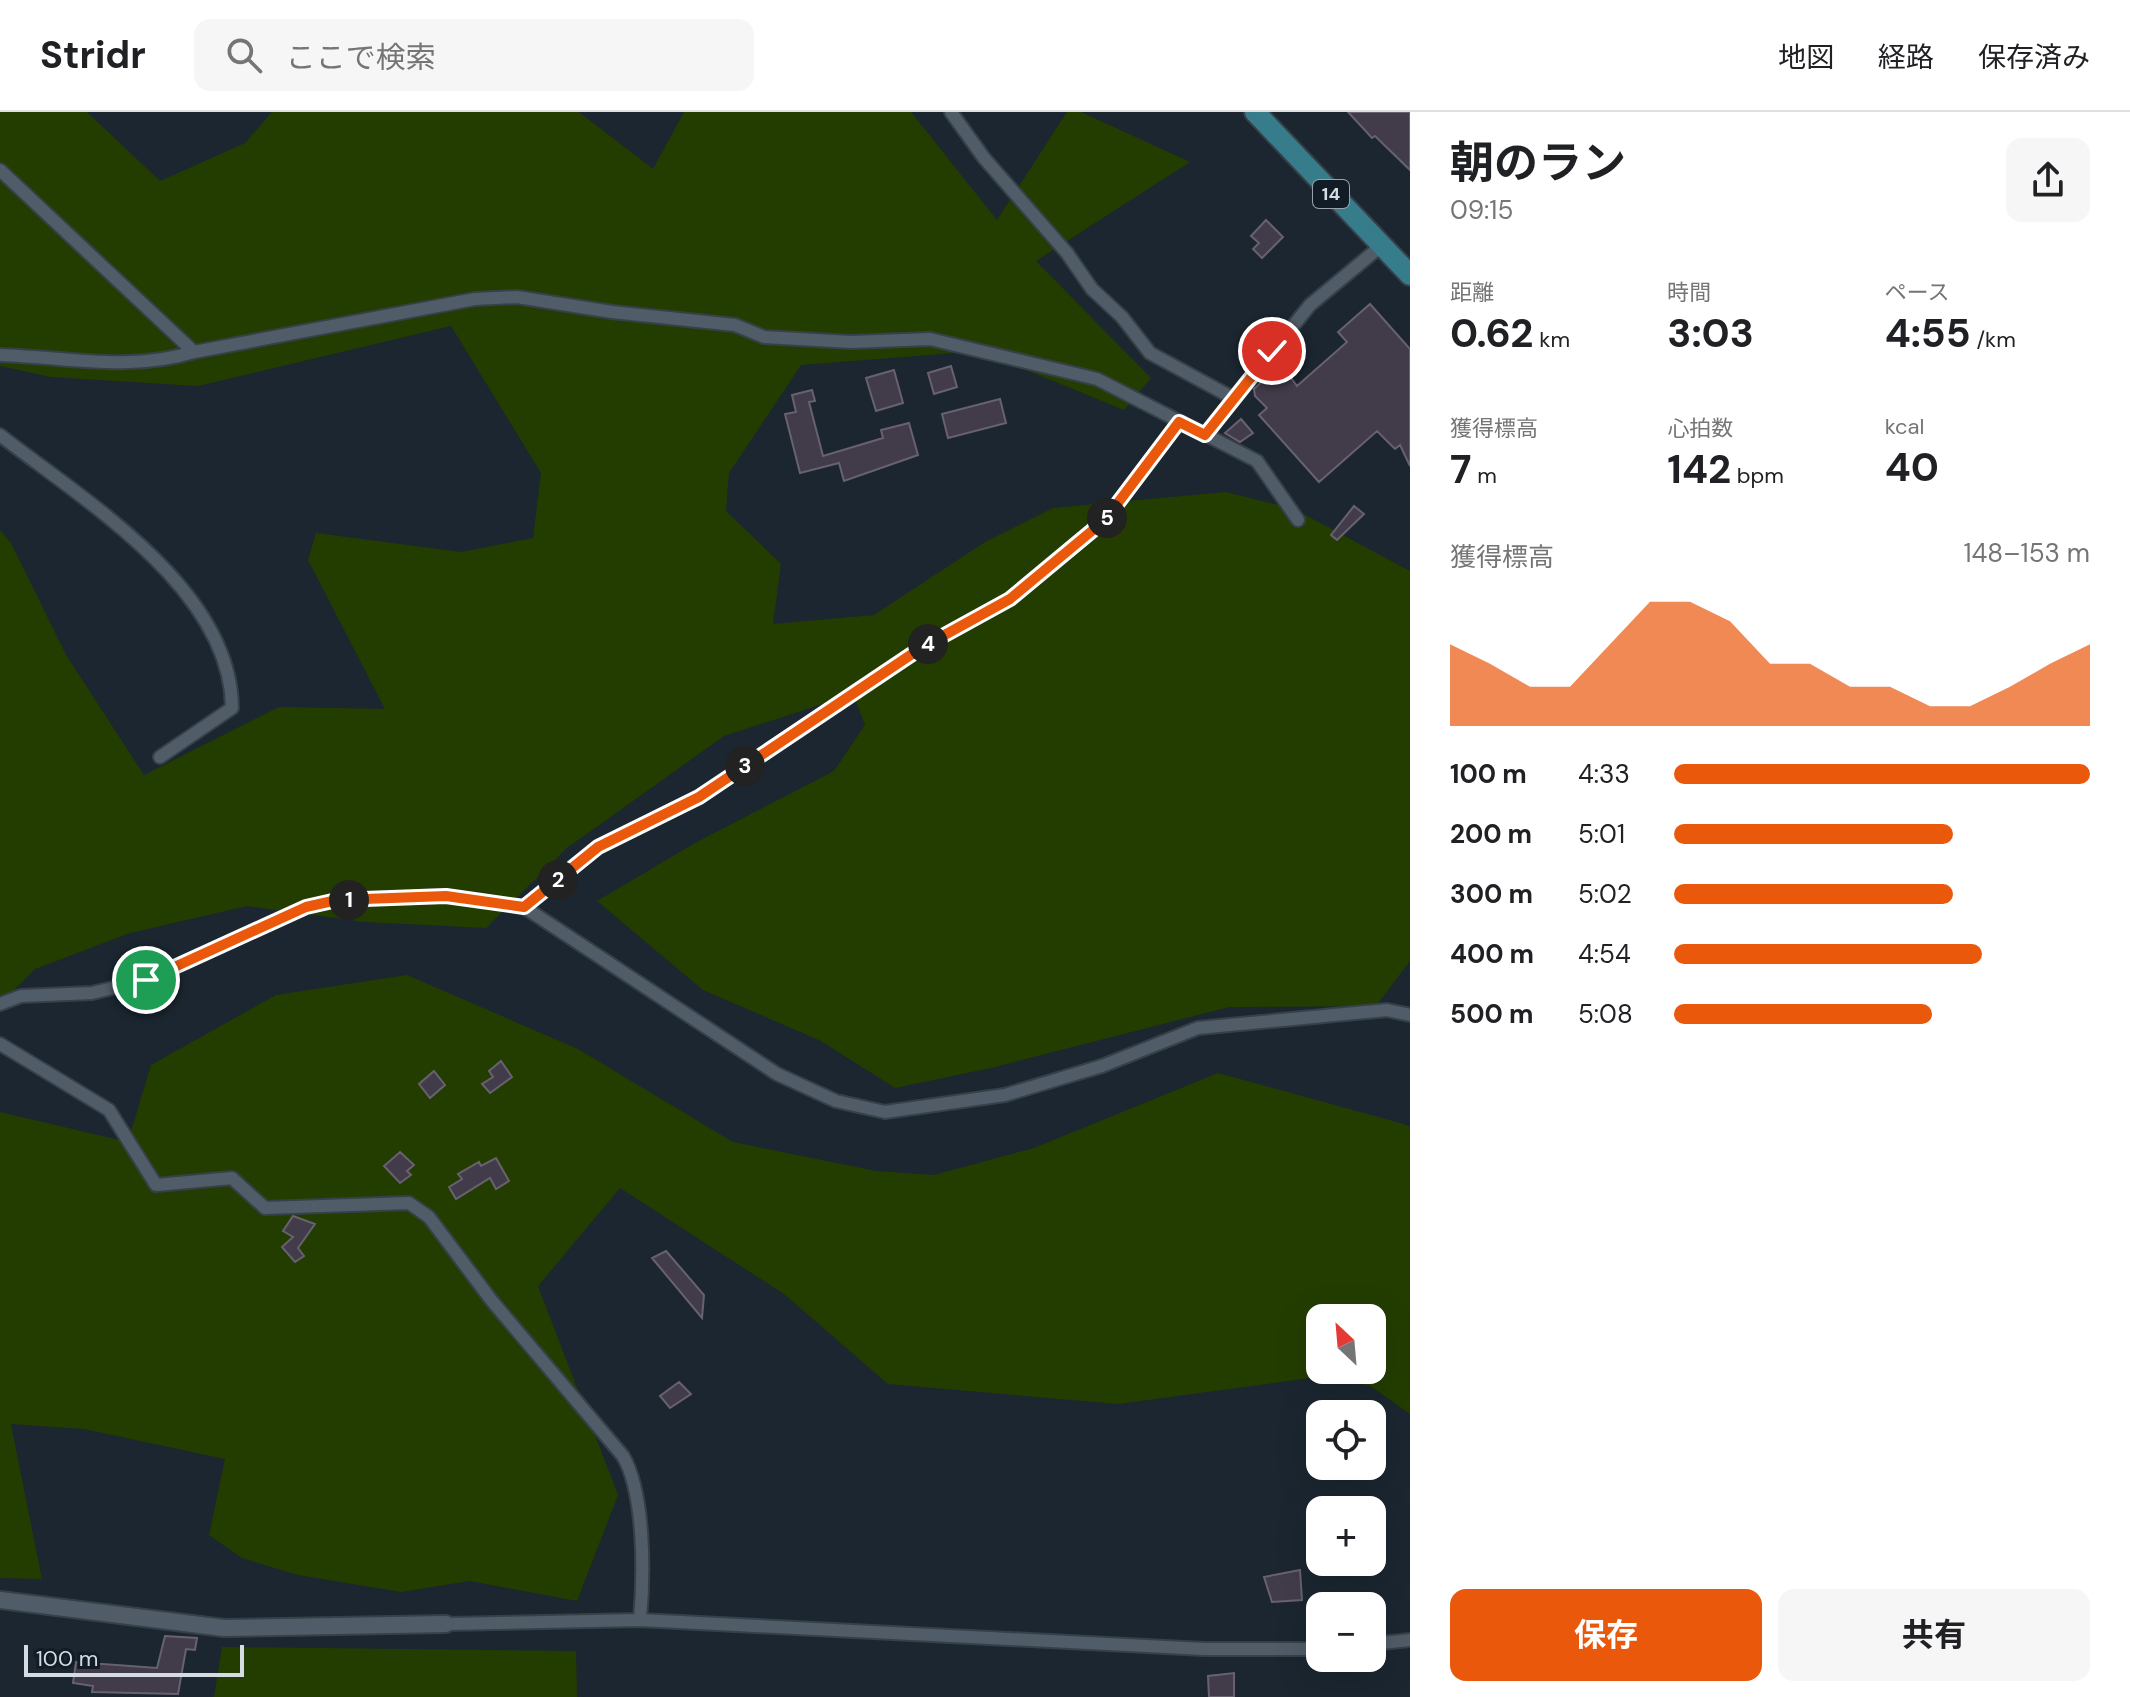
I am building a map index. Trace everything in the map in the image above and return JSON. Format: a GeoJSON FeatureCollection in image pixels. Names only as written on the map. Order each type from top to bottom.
{"type":"FeatureCollection","features":[{"type":"Feature","properties":{"kind":"main road","name":"14"},"geometry":{"type":"LineString","coordinates":[[1255,112],[1410,275]]}},
{"type":"Feature","properties":{"kind":"street"},"geometry":{"type":"LineString","coordinates":[[951,112],[984,158],[1067,253],[1092,289],[1122,317],[1150,353],[1233,398]]}},
{"type":"Feature","properties":{"kind":"street"},"geometry":{"type":"LineString","coordinates":[[0,170],[194,352]]}},
{"type":"Feature","properties":{"kind":"street"},"geometry":{"type":"LineString","coordinates":[[1205,435],[1310,305],[1381,246]]}},
{"type":"Feature","properties":{"kind":"street"},"geometry":{"type":"LineString","coordinates":[[0,355],[85,364],[172,358],[475,299],[517,297],[612,312],[735,325],[764,337],[851,342],[930,339],[1097,379],[1257,461],[1298,520]]}},
{"type":"Feature","properties":{"kind":"street"},"geometry":{"type":"LineString","coordinates":[[524,907],[598,847],[699,797],[921,648],[1010,599],[1105,520],[1179,422]]}},
{"type":"Feature","properties":{"kind":"street"},"geometry":{"type":"LineString","coordinates":[[0,435],[141,546],[198,608],[222,656],[232,688],[232,708],[160,757]]}},
{"type":"Feature","properties":{"kind":"street"},"geometry":{"type":"LineString","coordinates":[[0,1004],[21,996],[92,993],[146,980],[306,907],[337,900],[446,896],[524,907],[777,1074],[836,1101],[885,1112],[1005,1095],[1102,1066],[1198,1028],[1387,1010],[1410,1015]]}},
{"type":"Feature","properties":{"kind":"street"},"geometry":{"type":"LineString","coordinates":[[0,1044],[109,1110],[156,1185],[232,1178],[265,1208],[409,1203],[429,1217],[492,1301],[623,1456],[634,1476],[642,1593],[640,1620]]}},
{"type":"Feature","properties":{"kind":"street"},"geometry":{"type":"LineString","coordinates":[[0,1600],[224,1628],[640,1620],[1204,1649],[1306,1649]]}},
{"type":"Feature","properties":{"kind":"street"},"geometry":{"type":"LineString","coordinates":[[1386,1643],[1410,1640]]}},
{"type":"Feature","properties":{"kind":"green space"},"geometry":{"type":"Polygon","coordinates":[[[0,112],[87,112],[160,181],[245,143],[272,112],[579,112],[653,169],[684,112],[911,112],[997,220],[1067,112],[1081,112],[1190,162],[1036,261],[1151,378],[1124,410],[980,351],[801,365],[729,473],[726,511],[781,564],[773,624],[874,615],[985,542],[1053,508],[1226,492],[1294,509],[1410,571],[1410,961],[1376,1006],[1229,1007],[991,1068],[895,1088],[821,1041],[703,990],[597,901],[695,843],[834,771],[865,725],[853,694],[724,736],[567,848],[486,928],[365,922],[247,906],[130,933],[35,969],[0,1004],[0,530],[11,543],[66,655],[144,775],[279,707],[385,709],[308,560],[316,533],[461,552],[533,538],[541,473],[451,326],[198,386],[51,377],[0,366],[0,112]]]}},
{"type":"Feature","properties":{"kind":"green space"},"geometry":{"type":"Polygon","coordinates":[[[407,975],[578,1049],[733,1142],[876,1171],[934,1175],[1034,1148],[1218,1073],[1404,1124],[1410,1127],[1410,1414],[1369,1385],[1361,1384],[1386,1384],[1386,1304],[1306,1304],[1306,1379],[1118,1404],[888,1384],[784,1294],[620,1188],[538,1286],[618,1495],[577,1601],[470,1581],[401,1592],[298,1575],[242,1558],[209,1535],[225,1459],[84,1429],[11,1424],[42,1579],[0,1578],[0,1112],[128,1142],[151,1065],[276,995],[407,975]]]}},
{"type":"Feature","properties":{"kind":"green space"},"geometry":{"type":"Polygon","coordinates":[[[222,1647],[576,1651],[577,1697],[214,1697],[222,1647]]]}},
{"type":"Feature","properties":{"kind":"building"},"geometry":{"type":"Polygon","coordinates":[[[1348,112],[1410,112],[1410,170],[1375,136],[1372,138],[1348,112]]]}},
{"type":"Feature","properties":{"kind":"building"},"geometry":{"type":"Polygon","coordinates":[[[1266,220],[1283,237],[1262,258],[1253,249],[1259,243],[1251,236],[1266,220]]]}},
{"type":"Feature","properties":{"kind":"building"},"geometry":{"type":"Polygon","coordinates":[[[1370,304],[1410,349],[1410,466],[1400,445],[1395,449],[1377,431],[1319,482],[1259,415],[1267,408],[1255,396],[1254,389],[1281,364],[1297,386],[1347,342],[1338,332],[1370,304]]]}},
{"type":"Feature","properties":{"kind":"building"},"geometry":{"type":"Polygon","coordinates":[[[951,366],[957,387],[934,394],[928,373],[951,366]]]}},
{"type":"Feature","properties":{"kind":"building"},"geometry":{"type":"Polygon","coordinates":[[[894,370],[903,403],[876,411],[866,378],[894,370]]]}},
{"type":"Feature","properties":{"kind":"building"},"geometry":{"type":"Polygon","coordinates":[[[812,390],[815,401],[809,402],[823,456],[883,438],[881,430],[909,423],[918,455],[844,481],[839,463],[800,473],[785,414],[796,412],[792,395],[812,390]]]}},
{"type":"Feature","properties":{"kind":"building"},"geometry":{"type":"Polygon","coordinates":[[[1000,399],[1006,423],[948,438],[942,414],[1000,399]]]}},
{"type":"Feature","properties":{"kind":"building"},"geometry":{"type":"Polygon","coordinates":[[[1241,419],[1253,433],[1240,442],[1225,433],[1241,419]]]}},
{"type":"Feature","properties":{"kind":"building"},"geometry":{"type":"Polygon","coordinates":[[[1354,506],[1364,514],[1337,540],[1331,535],[1354,506]]]}},
{"type":"Feature","properties":{"kind":"building"},"geometry":{"type":"Polygon","coordinates":[[[501,1061],[512,1077],[490,1093],[482,1084],[493,1077],[489,1071],[501,1061]]]}},
{"type":"Feature","properties":{"kind":"building"},"geometry":{"type":"Polygon","coordinates":[[[434,1071],[445,1085],[430,1098],[419,1084],[434,1071]]]}},
{"type":"Feature","properties":{"kind":"building"},"geometry":{"type":"Polygon","coordinates":[[[400,1152],[414,1165],[407,1171],[411,1175],[400,1183],[384,1166],[400,1152]]]}},
{"type":"Feature","properties":{"kind":"building"},"geometry":{"type":"Polygon","coordinates":[[[496,1158],[509,1181],[496,1189],[490,1178],[456,1199],[449,1187],[462,1179],[458,1174],[479,1162],[481,1166],[496,1158]]]}},
{"type":"Feature","properties":{"kind":"building"},"geometry":{"type":"Polygon","coordinates":[[[293,1216],[315,1224],[298,1248],[304,1256],[295,1262],[282,1247],[293,1237],[283,1231],[293,1216]]]}},
{"type":"Feature","properties":{"kind":"building"},"geometry":{"type":"Polygon","coordinates":[[[666,1251],[704,1295],[702,1318],[652,1258],[666,1251]]]}},
{"type":"Feature","properties":{"kind":"building"},"geometry":{"type":"Polygon","coordinates":[[[679,1382],[691,1394],[670,1408],[660,1396],[679,1382]]]}},
{"type":"Feature","properties":{"kind":"building"},"geometry":{"type":"Polygon","coordinates":[[[1300,1570],[1302,1600],[1272,1602],[1264,1577],[1300,1570]]]}},
{"type":"Feature","properties":{"kind":"building"},"geometry":{"type":"Polygon","coordinates":[[[165,1636],[197,1638],[195,1650],[186,1649],[178,1694],[92,1692],[93,1686],[73,1683],[76,1662],[157,1668],[165,1636]]]}},
{"type":"Feature","properties":{"kind":"building"},"geometry":{"type":"Polygon","coordinates":[[[1234,1673],[1234,1697],[1209,1697],[1208,1676],[1234,1673]]]}},
{"type":"Feature","properties":{"kind":"route"},"geometry":{"type":"LineString","coordinates":[[146,980],[306,907],[337,900],[446,896],[524,907],[598,847],[699,797],[921,648],[1010,599],[1105,520],[1128,494],[1179,422],[1205,435],[1272,351]]}}]}
